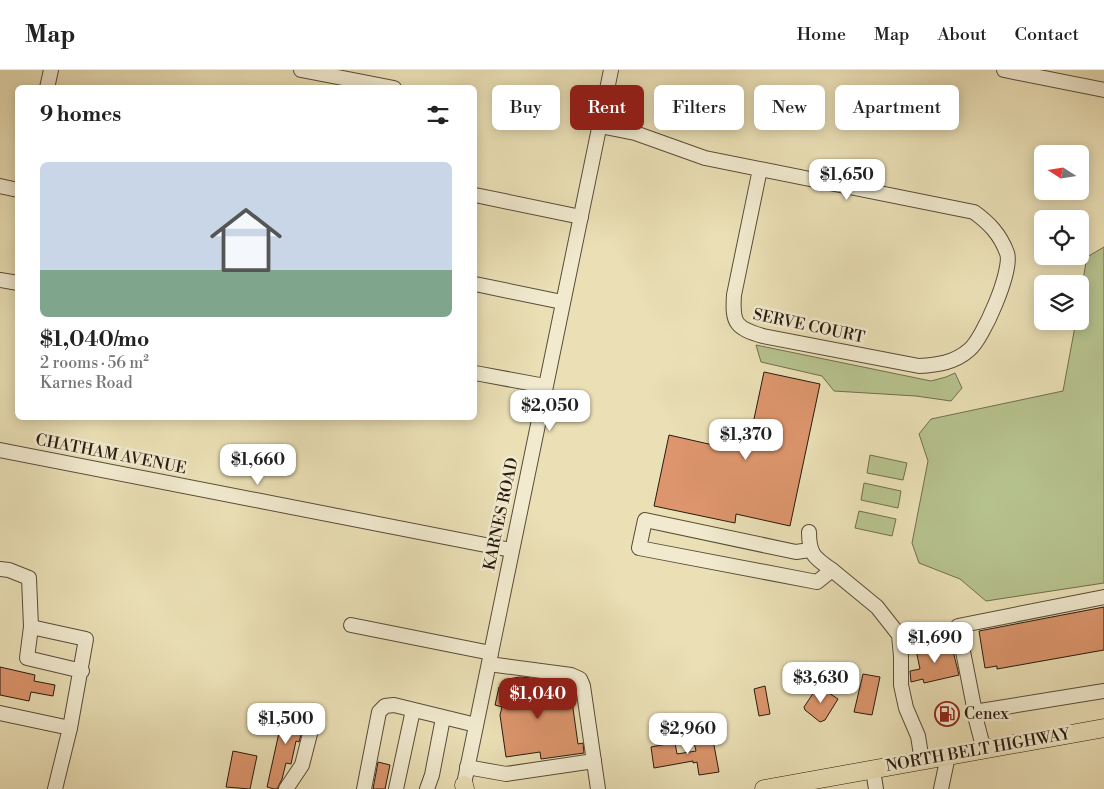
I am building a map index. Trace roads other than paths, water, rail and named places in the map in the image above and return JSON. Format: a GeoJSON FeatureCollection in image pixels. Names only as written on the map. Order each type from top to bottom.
{"type":"FeatureCollection","features":[{"type":"Feature","properties":{"kind":"main road","name":"NORTH BELT HIGHWAY"},"geometry":{"type":"LineString","coordinates":[[764,789],[1104,728]]}},
{"type":"Feature","properties":{"kind":"street"},"geometry":{"type":"LineString","coordinates":[[48,85],[51,70]]}},
{"type":"Feature","properties":{"kind":"street"},"geometry":{"type":"LineString","coordinates":[[301,70],[378,85]]}},
{"type":"Feature","properties":{"kind":"street","name":"KARNES ROAD"},"geometry":{"type":"LineString","coordinates":[[608,85],[611,70]]}},
{"type":"Feature","properties":{"kind":"street"},"geometry":{"type":"LineString","coordinates":[[1004,70],[1104,90]]}},
{"type":"Feature","properties":{"kind":"street","name":"KARNES ROAD"},"geometry":{"type":"LineString","coordinates":[[464,782],[599,130]]}},
{"type":"Feature","properties":{"kind":"street"},"geometry":{"type":"LineString","coordinates":[[620,130],[635,133],[706,158],[760,169]]}},
{"type":"Feature","properties":{"kind":"street","name":"SERVE COURT"},"geometry":{"type":"LineString","coordinates":[[760,169],[974,212],[994,228],[1008,254],[1003,286],[985,326],[970,350],[943,365],[919,366],[763,336],[742,330],[734,321],[734,295],[760,169]]}},
{"type":"Feature","properties":{"kind":"street"},"geometry":{"type":"LineString","coordinates":[[0,186],[15,189]]}},
{"type":"Feature","properties":{"kind":"street"},"geometry":{"type":"LineString","coordinates":[[477,195],[581,217]]}},
{"type":"Feature","properties":{"kind":"street"},"geometry":{"type":"LineString","coordinates":[[0,280],[15,282]]}},
{"type":"Feature","properties":{"kind":"street"},"geometry":{"type":"LineString","coordinates":[[477,284],[562,302]]}},
{"type":"Feature","properties":{"kind":"street"},"geometry":{"type":"LineString","coordinates":[[477,373],[545,386]]}},
{"type":"Feature","properties":{"kind":"street","name":"CHATHAM AVENUE"},"geometry":{"type":"LineString","coordinates":[[0,450],[511,550]]}},
{"type":"Feature","properties":{"kind":"street"},"geometry":{"type":"LineString","coordinates":[[810,550],[796,552],[645,520],[639,548],[817,582],[832,570]]}},
{"type":"Feature","properties":{"kind":"street"},"geometry":{"type":"LineString","coordinates":[[809,532],[810,550],[814,557],[877,607],[898,635],[901,656],[900,685],[906,708],[918,736],[922,761]]}},
{"type":"Feature","properties":{"kind":"street"},"geometry":{"type":"LineString","coordinates":[[0,569],[10,570],[30,578],[32,627],[27,658],[82,671]]}},
{"type":"Feature","properties":{"kind":"street"},"geometry":{"type":"LineString","coordinates":[[984,750],[974,712],[958,626],[1104,597]]}},
{"type":"Feature","properties":{"kind":"street"},"geometry":{"type":"LineString","coordinates":[[351,625],[490,659],[571,675],[580,679],[583,686],[598,789]]}},
{"type":"Feature","properties":{"kind":"street"},"geometry":{"type":"LineString","coordinates":[[32,627],[86,639],[82,671],[55,789]]}},
{"type":"Feature","properties":{"kind":"street"},"geometry":{"type":"LineString","coordinates":[[974,712],[1104,691]]}},
{"type":"Feature","properties":{"kind":"street"},"geometry":{"type":"LineString","coordinates":[[364,789],[379,712],[385,706],[394,706],[476,725]]}},
{"type":"Feature","properties":{"kind":"street"},"geometry":{"type":"LineString","coordinates":[[396,789],[413,710]]}},
{"type":"Feature","properties":{"kind":"street"},"geometry":{"type":"LineString","coordinates":[[0,713],[70,728]]}},
{"type":"Feature","properties":{"kind":"street"},"geometry":{"type":"LineString","coordinates":[[427,789],[432,775],[443,718]]}},
{"type":"Feature","properties":{"kind":"street"},"geometry":{"type":"LineString","coordinates":[[286,789],[302,765],[312,726]]}},
{"type":"Feature","properties":{"kind":"street"},"geometry":{"type":"LineString","coordinates":[[941,789],[948,756]]}},
{"type":"Feature","properties":{"kind":"street"},"geometry":{"type":"LineString","coordinates":[[464,782],[594,761]]}},
{"type":"Feature","properties":{"kind":"street"},"geometry":{"type":"LineString","coordinates":[[873,770],[876,789]]}},
{"type":"Feature","properties":{"kind":"place","name":"Cenex"},"geometry":{"type":"Point","coordinates":[947,714]}}]}
